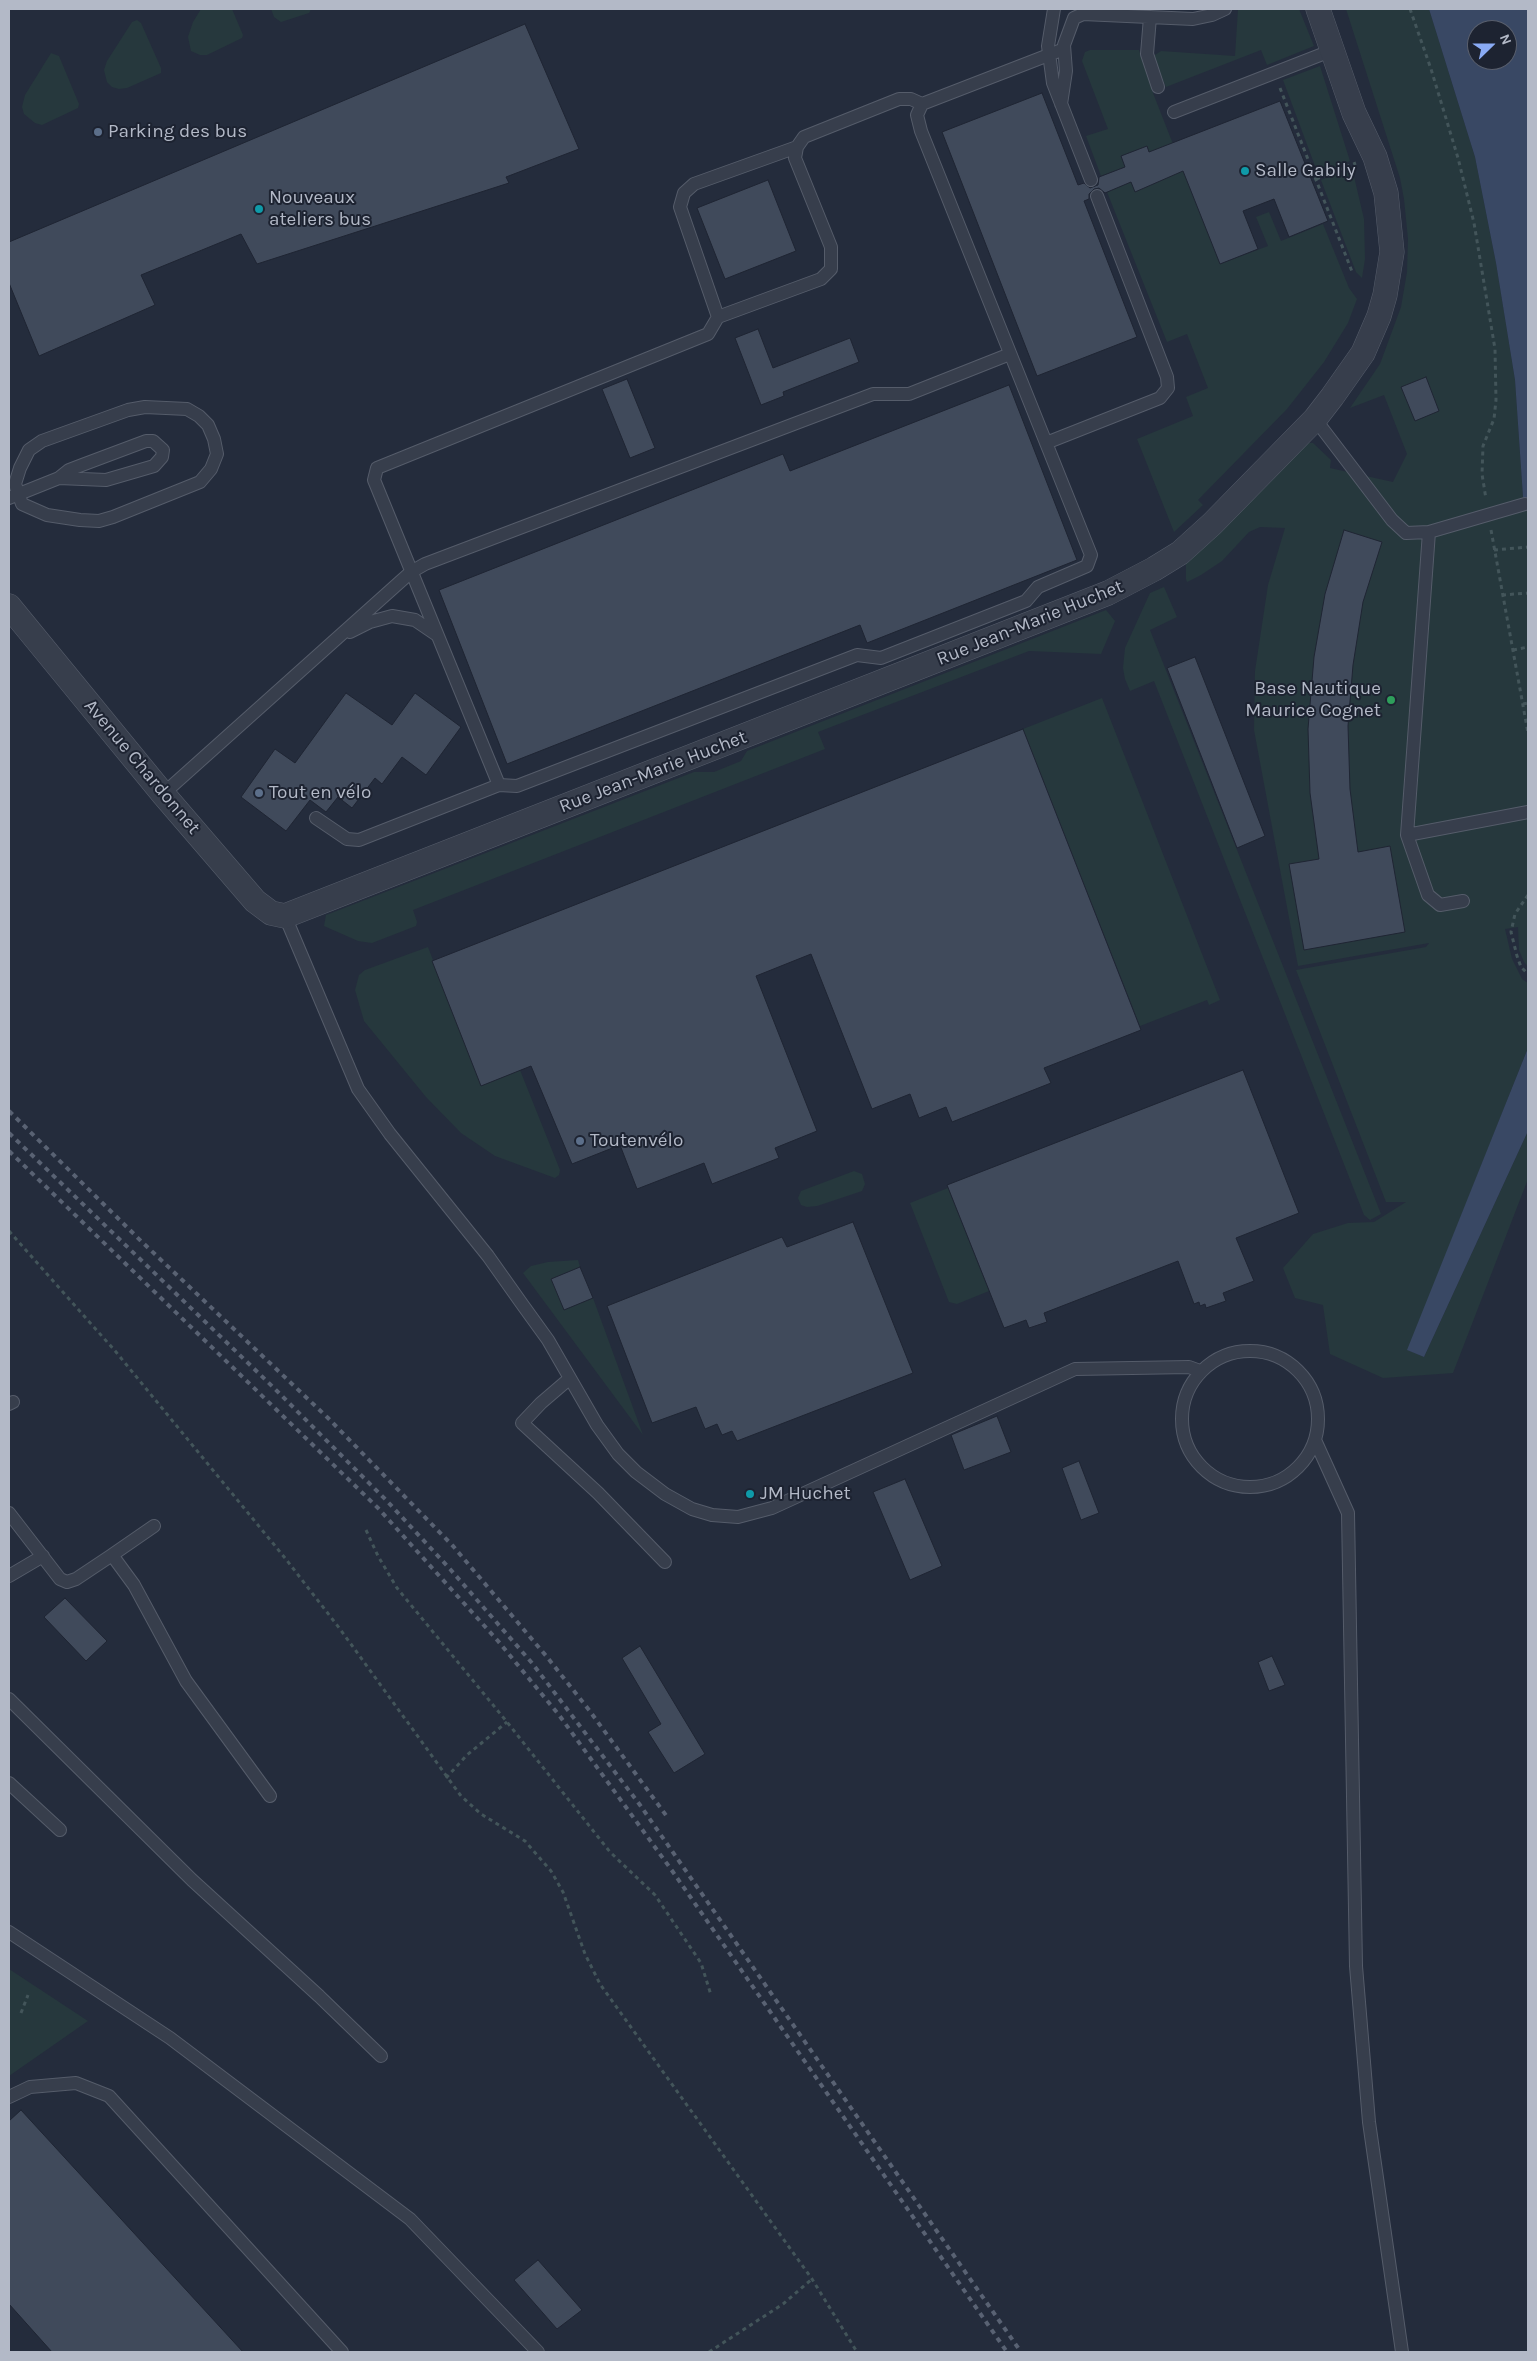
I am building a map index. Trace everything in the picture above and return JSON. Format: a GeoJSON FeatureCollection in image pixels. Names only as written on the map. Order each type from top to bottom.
{"type":"FeatureCollection","features":[{"type":"Feature","properties":{"kind":"street","name":"Rue Jean-Marie Huchet"},"geometry":{"type":"LineString","coordinates":[[285,916],[1086,602],[1130,583],[1197,539],[1315,419],[1351,373],[1371,336],[1385,296],[1390,269],[1391,234],[1386,193],[1375,157],[1354,113],[1318,9]]}},
{"type":"Feature","properties":{"kind":"street","name":"Avenue Chardonnet"},"geometry":{"type":"LineString","coordinates":[[9,606],[163,794],[255,901],[271,913],[285,916]]}},
{"type":"Feature","properties":{"kind":"lane"},"geometry":{"type":"LineString","coordinates":[[1054,9],[1048,46],[1053,83],[1091,180]]}},
{"type":"Feature","properties":{"kind":"lane"},"geometry":{"type":"LineString","coordinates":[[1062,104],[1066,71],[1064,49],[1074,18],[1083,14],[1193,19],[1212,15],[1225,9]]}},
{"type":"Feature","properties":{"kind":"lane"},"geometry":{"type":"LineString","coordinates":[[1150,17],[1147,54],[1158,87]]}},
{"type":"Feature","properties":{"kind":"lane"},"geometry":{"type":"LineString","coordinates":[[316,818],[347,839],[360,840],[499,785],[517,786],[857,656],[881,658],[1026,601],[1038,587],[1087,566],[1091,555],[921,131],[917,115],[922,104],[1064,49]]}},
{"type":"Feature","properties":{"kind":"lane"},"geometry":{"type":"LineString","coordinates":[[1174,112],[1333,50]]}},
{"type":"Feature","properties":{"kind":"lane"},"geometry":{"type":"LineString","coordinates":[[499,785],[374,480],[377,468],[708,334],[718,317],[821,279],[831,269],[831,247],[795,158],[797,147],[804,137],[899,99],[911,99],[922,104]]}},
{"type":"Feature","properties":{"kind":"lane"},"geometry":{"type":"LineString","coordinates":[[718,317],[680,207],[684,193],[694,184],[797,147]]}},
{"type":"Feature","properties":{"kind":"lane"},"geometry":{"type":"LineString","coordinates":[[1046,443],[1160,398],[1168,388],[1168,377],[1097,196]]}},
{"type":"Feature","properties":{"kind":"lane"},"geometry":{"type":"LineString","coordinates":[[163,794],[411,572],[425,564],[873,394],[908,394],[1010,354]]}},
{"type":"Feature","properties":{"kind":"lane"},"geometry":{"type":"LineString","coordinates":[[163,407],[188,409],[208,425],[214,439],[217,454],[211,469],[200,482],[112,517],[99,520],[80,520],[47,515],[22,504],[14,496],[15,484],[20,468],[29,450],[42,441],[128,410],[163,407]]}},
{"type":"Feature","properties":{"kind":"lane"},"geometry":{"type":"LineString","coordinates":[[1315,419],[1392,520],[1406,533],[1429,532],[1525,504]]}},
{"type":"Feature","properties":{"kind":"lane"},"geometry":{"type":"LineString","coordinates":[[14,496],[59,478],[69,470],[146,442],[153,441],[163,450],[162,457],[154,466],[106,480],[59,478]]}},
{"type":"Feature","properties":{"kind":"lane"},"geometry":{"type":"LineString","coordinates":[[1429,532],[1407,835],[1428,895],[1440,905],[1463,901]]}},
{"type":"Feature","properties":{"kind":"lane"},"geometry":{"type":"LineString","coordinates":[[337,638],[370,622],[392,616],[415,620],[438,636]]}},
{"type":"Feature","properties":{"kind":"lane"},"geometry":{"type":"LineString","coordinates":[[1407,835],[1528,812]]}},
{"type":"Feature","properties":{"kind":"lane"},"geometry":{"type":"LineString","coordinates":[[285,916],[358,1089],[390,1134],[494,1264],[548,1340],[569,1379],[618,1454],[636,1472],[665,1494],[692,1508],[712,1515],[738,1517],[772,1508],[1075,1369],[1189,1367],[1200,1371]]}},
{"type":"Feature","properties":{"kind":"lane"},"geometry":{"type":"LineString","coordinates":[[1242,1350],[1270,1353],[1291,1364],[1305,1378],[1316,1399],[1319,1416],[1315,1440],[1309,1455],[1293,1473],[1280,1481],[1257,1487],[1232,1485],[1211,1475],[1195,1459],[1184,1437],[1182,1411],[1188,1388],[1200,1371],[1220,1357],[1242,1350]]}},
{"type":"Feature","properties":{"kind":"lane"},"geometry":{"type":"LineString","coordinates":[[569,1379],[541,1403],[522,1423],[598,1493],[665,1562]]}},
{"type":"Feature","properties":{"kind":"lane"},"geometry":{"type":"LineString","coordinates":[[1315,1440],[1348,1513],[1356,1966],[1369,2122],[1402,2352]]}},
{"type":"Feature","properties":{"kind":"lane"},"geometry":{"type":"LineString","coordinates":[[9,1513],[60,1579],[67,1582],[76,1579],[154,1526]]}},
{"type":"Feature","properties":{"kind":"lane"},"geometry":{"type":"LineString","coordinates":[[112,1555],[134,1585],[186,1681],[270,1796]]}},
{"type":"Feature","properties":{"kind":"lane"},"geometry":{"type":"LineString","coordinates":[[9,1576],[43,1556]]}},
{"type":"Feature","properties":{"kind":"lane"},"geometry":{"type":"LineString","coordinates":[[9,1698],[192,1880],[319,1996],[381,2056]]}},
{"type":"Feature","properties":{"kind":"lane"},"geometry":{"type":"LineString","coordinates":[[9,1783],[60,1830]]}},
{"type":"Feature","properties":{"kind":"lane"},"geometry":{"type":"LineString","coordinates":[[9,1932],[170,2038],[410,2219],[538,2352]]}},
{"type":"Feature","properties":{"kind":"lane"},"geometry":{"type":"LineString","coordinates":[[9,2097],[30,2087],[76,2083],[109,2096],[342,2352]]}},
{"type":"Feature","properties":{"kind":"path"},"geometry":{"type":"LineString","coordinates":[[1410,9],[1432,69],[1458,158],[1474,223],[1495,349],[1496,400],[1494,418],[1483,446],[1482,474],[1528,733]]}},
{"type":"Feature","properties":{"kind":"path"},"geometry":{"type":"LineString","coordinates":[[1274,73],[1353,274]]}},
{"type":"Feature","properties":{"kind":"path"},"geometry":{"type":"LineString","coordinates":[[1316,179],[1375,157]]}},
{"type":"Feature","properties":{"kind":"path"},"geometry":{"type":"LineString","coordinates":[[1494,550],[1528,547]]}},
{"type":"Feature","properties":{"kind":"path"},"geometry":{"type":"LineString","coordinates":[[1502,594],[1528,593]]}},
{"type":"Feature","properties":{"kind":"path"},"geometry":{"type":"LineString","coordinates":[[1513,650],[1528,647]]}},
{"type":"Feature","properties":{"kind":"path"},"geometry":{"type":"LineString","coordinates":[[1523,704],[1528,703]]}},
{"type":"Feature","properties":{"kind":"path"},"geometry":{"type":"LineString","coordinates":[[1528,895],[1516,914],[1510,932],[1516,956],[1521,967],[1528,974]]}},
{"type":"Feature","properties":{"kind":"path"},"geometry":{"type":"LineString","coordinates":[[9,1232],[116,1352],[285,1558],[340,1628],[446,1778],[461,1796],[481,1814],[509,1829],[532,1848],[551,1871],[563,1892],[585,1954],[600,1984],[812,2279],[857,2352]]}},
{"type":"Feature","properties":{"kind":"path"},"geometry":{"type":"LineString","coordinates":[[366,1530],[396,1588],[507,1722],[610,1852],[655,1895],[701,1963],[711,1995]]}},
{"type":"Feature","properties":{"kind":"path"},"geometry":{"type":"LineString","coordinates":[[446,1778],[467,1755],[507,1722]]}},
{"type":"Feature","properties":{"kind":"path"},"geometry":{"type":"LineString","coordinates":[[21,2012],[28,1995]]}},
{"type":"Feature","properties":{"kind":"path"},"geometry":{"type":"LineString","coordinates":[[709,2352],[783,2304],[812,2279]]}},
{"type":"Feature","properties":{"kind":"shaded area"},"geometry":{"type":"Polygon","coordinates":[[[201,9],[232,9],[243,35],[242,38],[207,55],[200,55],[191,51],[188,37],[193,22],[201,9]]]}},
{"type":"Feature","properties":{"kind":"shaded area"},"geometry":{"type":"Polygon","coordinates":[[[271,9],[311,9],[309,13],[281,22],[274,17],[271,9]]]}},
{"type":"Feature","properties":{"kind":"shaded area"},"geometry":{"type":"Polygon","coordinates":[[[1238,9],[1299,9],[1314,46],[1267,65],[1261,50],[1166,87],[1154,59],[1155,55],[1161,51],[1235,56],[1238,9]]]}},
{"type":"Feature","properties":{"kind":"shaded area"},"geometry":{"type":"Polygon","coordinates":[[[1346,9],[1429,9],[1475,157],[1496,263],[1515,380],[1523,497],[1528,511],[1528,967],[1519,950],[1518,927],[1505,929],[1512,959],[1522,979],[1528,983],[1528,1048],[1408,1350],[1424,1357],[1528,1131],[1528,1179],[1453,1373],[1383,1378],[1330,1354],[1323,1305],[1295,1298],[1283,1268],[1313,1234],[1348,1223],[1374,1222],[1406,1202],[1386,1202],[1296,970],[1426,947],[1429,943],[1298,966],[1254,730],[1255,671],[1268,585],[1285,528],[1260,527],[1249,532],[1222,561],[1187,582],[1186,579],[1186,563],[1306,443],[1313,443],[1331,460],[1330,468],[1393,482],[1407,454],[1384,395],[1350,408],[1380,364],[1401,307],[1407,272],[1408,239],[1400,178],[1346,9]]]}},
{"type":"Feature","properties":{"kind":"shaded area"},"geometry":{"type":"Polygon","coordinates":[[[137,20],[141,23],[161,68],[161,73],[127,88],[119,89],[112,87],[107,82],[104,70],[107,61],[132,22],[137,20]]]}},
{"type":"Feature","properties":{"kind":"shaded area"},"geometry":{"type":"Polygon","coordinates":[[[1090,50],[1139,50],[1153,93],[1220,264],[1268,246],[1256,217],[1269,212],[1281,241],[1323,224],[1349,288],[1357,299],[1348,323],[1324,362],[1287,409],[1198,500],[1203,505],[1174,532],[1137,439],[1193,416],[1186,397],[1208,388],[1187,334],[1167,342],[1107,192],[1131,182],[1135,191],[1161,180],[1147,146],[1121,156],[1125,167],[1101,176],[1086,136],[1108,129],[1082,61],[1085,52],[1090,50]]]}},
{"type":"Feature","properties":{"kind":"shaded area"},"geometry":{"type":"Polygon","coordinates":[[[51,53],[59,56],[79,104],[78,108],[42,125],[35,123],[24,114],[22,107],[25,95],[51,53]]]}},
{"type":"Feature","properties":{"kind":"shaded area"},"geometry":{"type":"Polygon","coordinates":[[[1320,66],[1350,161],[1318,174],[1283,80],[1320,66]]]}},
{"type":"Feature","properties":{"kind":"shaded area"},"geometry":{"type":"Polygon","coordinates":[[[1352,168],[1364,219],[1365,259],[1362,278],[1356,272],[1321,180],[1352,168]]]}},
{"type":"Feature","properties":{"kind":"shaded area"},"geometry":{"type":"Polygon","coordinates":[[[1164,587],[1177,617],[1150,630],[1381,1214],[1370,1220],[1364,1215],[1154,681],[1130,691],[1125,679],[1123,668],[1125,648],[1150,593],[1164,587]]]}},
{"type":"Feature","properties":{"kind":"shaded area"},"geometry":{"type":"Polygon","coordinates":[[[1106,610],[1115,621],[1101,654],[1029,651],[818,732],[825,749],[413,910],[417,922],[416,926],[372,943],[358,941],[324,926],[326,915],[694,772],[714,772],[741,761],[747,751],[1106,610]]]}},
{"type":"Feature","properties":{"kind":"shaded area"},"geometry":{"type":"Polygon","coordinates":[[[1102,698],[1220,1000],[1209,1005],[1207,1000],[1140,1026],[1023,729],[1102,698]]]}},
{"type":"Feature","properties":{"kind":"shaded area"},"geometry":{"type":"Polygon","coordinates":[[[428,947],[481,1086],[520,1070],[560,1170],[559,1175],[555,1178],[495,1156],[461,1133],[426,1097],[364,1021],[355,990],[359,975],[365,970],[428,947]]]}},
{"type":"Feature","properties":{"kind":"shaded area"},"geometry":{"type":"Polygon","coordinates":[[[854,1171],[862,1174],[865,1184],[862,1191],[817,1206],[807,1207],[801,1205],[798,1198],[801,1191],[854,1171]]]}},
{"type":"Feature","properties":{"kind":"shaded area"},"geometry":{"type":"Polygon","coordinates":[[[948,1188],[989,1291],[957,1304],[949,1302],[910,1203],[948,1188]]]}},
{"type":"Feature","properties":{"kind":"shaded area"},"geometry":{"type":"Polygon","coordinates":[[[578,1260],[580,1267],[552,1279],[564,1310],[593,1298],[643,1435],[523,1273],[531,1266],[548,1262],[578,1260]]]}},
{"type":"Feature","properties":{"kind":"shaded area"},"geometry":{"type":"Polygon","coordinates":[[[9,1969],[88,2021],[9,2076],[9,1969]]]}},
{"type":"Feature","properties":{"kind":"water"},"geometry":{"type":"Polygon","coordinates":[[[1429,9],[1528,9],[1528,511],[1523,497],[1515,380],[1496,263],[1475,157],[1429,9]]]}},
{"type":"Feature","properties":{"kind":"water"},"geometry":{"type":"Polygon","coordinates":[[[1528,1048],[1528,1131],[1424,1357],[1407,1350],[1528,1048]]]}},
{"type":"Feature","properties":{"kind":"building","name":"Nouveaux ateliers bus"},"geometry":{"type":"Polygon","coordinates":[[[525,24],[579,149],[506,177],[509,183],[257,264],[241,234],[141,275],[155,305],[39,356],[9,283],[9,242],[525,24]]]}},
{"type":"Feature","properties":{"kind":"building"},"geometry":{"type":"Polygon","coordinates":[[[1042,93],[1078,185],[1084,183],[1090,188],[1098,185],[1099,177],[1125,167],[1121,156],[1147,146],[1149,152],[1280,101],[1328,221],[1289,237],[1274,199],[1243,211],[1258,249],[1220,264],[1183,171],[1135,192],[1131,182],[1105,193],[1099,188],[1094,189],[1089,194],[1089,199],[1084,201],[1137,337],[1037,376],[942,132],[1042,93]]]}},
{"type":"Feature","properties":{"kind":"building"},"geometry":{"type":"Polygon","coordinates":[[[768,180],[796,251],[725,279],[697,208],[768,180]]]}},
{"type":"Feature","properties":{"kind":"building"},"geometry":{"type":"Polygon","coordinates":[[[758,329],[773,368],[850,338],[859,362],[783,392],[784,396],[761,405],[735,338],[758,329]]]}},
{"type":"Feature","properties":{"kind":"building"},"geometry":{"type":"Polygon","coordinates":[[[1426,377],[1439,411],[1415,421],[1401,387],[1426,377]]]}},
{"type":"Feature","properties":{"kind":"building"},"geometry":{"type":"Polygon","coordinates":[[[627,379],[655,448],[630,458],[602,389],[627,379]]]}},
{"type":"Feature","properties":{"kind":"building"},"geometry":{"type":"Polygon","coordinates":[[[1009,385],[1077,560],[867,643],[860,625],[507,764],[439,590],[783,454],[790,471],[1009,385]]]}},
{"type":"Feature","properties":{"kind":"building"},"geometry":{"type":"Polygon","coordinates":[[[1344,530],[1382,542],[1363,602],[1353,665],[1348,726],[1350,789],[1358,852],[1390,846],[1405,932],[1304,950],[1289,864],[1319,859],[1310,793],[1308,729],[1314,657],[1325,594],[1344,530]]]}},
{"type":"Feature","properties":{"kind":"building"},"geometry":{"type":"Polygon","coordinates":[[[1195,657],[1265,836],[1237,848],[1167,668],[1195,657]]]}},
{"type":"Feature","properties":{"kind":"building"},"geometry":{"type":"Polygon","coordinates":[[[346,693],[392,725],[415,693],[461,727],[426,775],[402,757],[382,784],[375,778],[352,808],[338,797],[326,812],[310,800],[286,831],[241,797],[275,749],[295,763],[346,693]]]}},
{"type":"Feature","properties":{"kind":"building"},"geometry":{"type":"Polygon","coordinates":[[[1023,729],[1141,1030],[1044,1068],[1051,1083],[952,1122],[946,1107],[919,1118],[910,1094],[872,1109],[811,954],[756,976],[817,1131],[775,1148],[779,1158],[712,1184],[704,1163],[637,1189],[620,1145],[572,1164],[531,1066],[481,1086],[432,961],[1023,729]]]}},
{"type":"Feature","properties":{"kind":"building"},"geometry":{"type":"Polygon","coordinates":[[[1243,1070],[1299,1213],[1236,1238],[1254,1281],[1223,1293],[1226,1301],[1206,1308],[1205,1304],[1200,1306],[1199,1302],[1194,1304],[1178,1261],[1044,1313],[1047,1322],[1029,1328],[1026,1320],[1004,1328],[947,1185],[1243,1070]]]}},
{"type":"Feature","properties":{"kind":"building"},"geometry":{"type":"Polygon","coordinates":[[[853,1222],[913,1373],[737,1441],[732,1431],[722,1435],[717,1424],[705,1429],[696,1407],[652,1423],[607,1306],[782,1237],[787,1247],[853,1222]]]}},
{"type":"Feature","properties":{"kind":"building"},"geometry":{"type":"Polygon","coordinates":[[[580,1267],[593,1298],[564,1310],[551,1279],[580,1267]]]}},
{"type":"Feature","properties":{"kind":"building"},"geometry":{"type":"Polygon","coordinates":[[[997,1416],[1011,1452],[964,1470],[951,1435],[997,1416]]]}},
{"type":"Feature","properties":{"kind":"building"},"geometry":{"type":"Polygon","coordinates":[[[1079,1461],[1099,1513],[1081,1520],[1062,1468],[1079,1461]]]}},
{"type":"Feature","properties":{"kind":"building"},"geometry":{"type":"Polygon","coordinates":[[[905,1479],[942,1566],[910,1580],[873,1492],[905,1479]]]}},
{"type":"Feature","properties":{"kind":"building"},"geometry":{"type":"Polygon","coordinates":[[[65,1598],[107,1641],[86,1661],[44,1617],[65,1598]]]}},
{"type":"Feature","properties":{"kind":"building"},"geometry":{"type":"Polygon","coordinates":[[[640,1646],[705,1754],[674,1773],[648,1732],[661,1724],[622,1658],[640,1646]]]}},
{"type":"Feature","properties":{"kind":"building"},"geometry":{"type":"Polygon","coordinates":[[[1272,1656],[1285,1685],[1269,1691],[1258,1662],[1272,1656]]]}},
{"type":"Feature","properties":{"kind":"building"},"geometry":{"type":"Polygon","coordinates":[[[21,2110],[243,2352],[52,2352],[9,2304],[9,2121],[21,2110]]]}},
{"type":"Feature","properties":{"kind":"building"},"geometry":{"type":"Polygon","coordinates":[[[538,2260],[582,2310],[557,2329],[514,2280],[538,2260]]]}},
{"type":"Feature","properties":{"kind":"railway"},"geometry":{"type":"LineString","coordinates":[[9,1111],[141,1241],[328,1418],[453,1546],[547,1657],[589,1710],[668,1818]]}},
{"type":"Feature","properties":{"kind":"railway"},"geometry":{"type":"LineString","coordinates":[[9,1133],[274,1388],[387,1501],[450,1569],[532,1663],[640,1805],[1021,2352]]}},
{"type":"Feature","properties":{"kind":"railway"},"geometry":{"type":"LineString","coordinates":[[9,1151],[378,1508],[498,1641],[559,1715],[673,1872],[1007,2352]]}},
{"type":"Feature","properties":{"kind":"place","name":"Parking des bus"},"geometry":{"type":"Point","coordinates":[98,132]}},
{"type":"Feature","properties":{"kind":"place","name":"Salle Gabily"},"geometry":{"type":"Point","coordinates":[1245,171]}},
{"type":"Feature","properties":{"kind":"place","name":"Nouveaux ateliers bus"},"geometry":{"type":"Point","coordinates":[259,209]}},
{"type":"Feature","properties":{"kind":"place","name":"Base Nautique Maurice Cognet"},"geometry":{"type":"Point","coordinates":[1391,700]}},
{"type":"Feature","properties":{"kind":"place","name":"Tout en vélo"},"geometry":{"type":"Point","coordinates":[259,793]}},
{"type":"Feature","properties":{"kind":"place","name":"Toutenvélo"},"geometry":{"type":"Point","coordinates":[580,1141]}},
{"type":"Feature","properties":{"kind":"place","name":"JM Huchet"},"geometry":{"type":"Point","coordinates":[750,1494]}}]}
